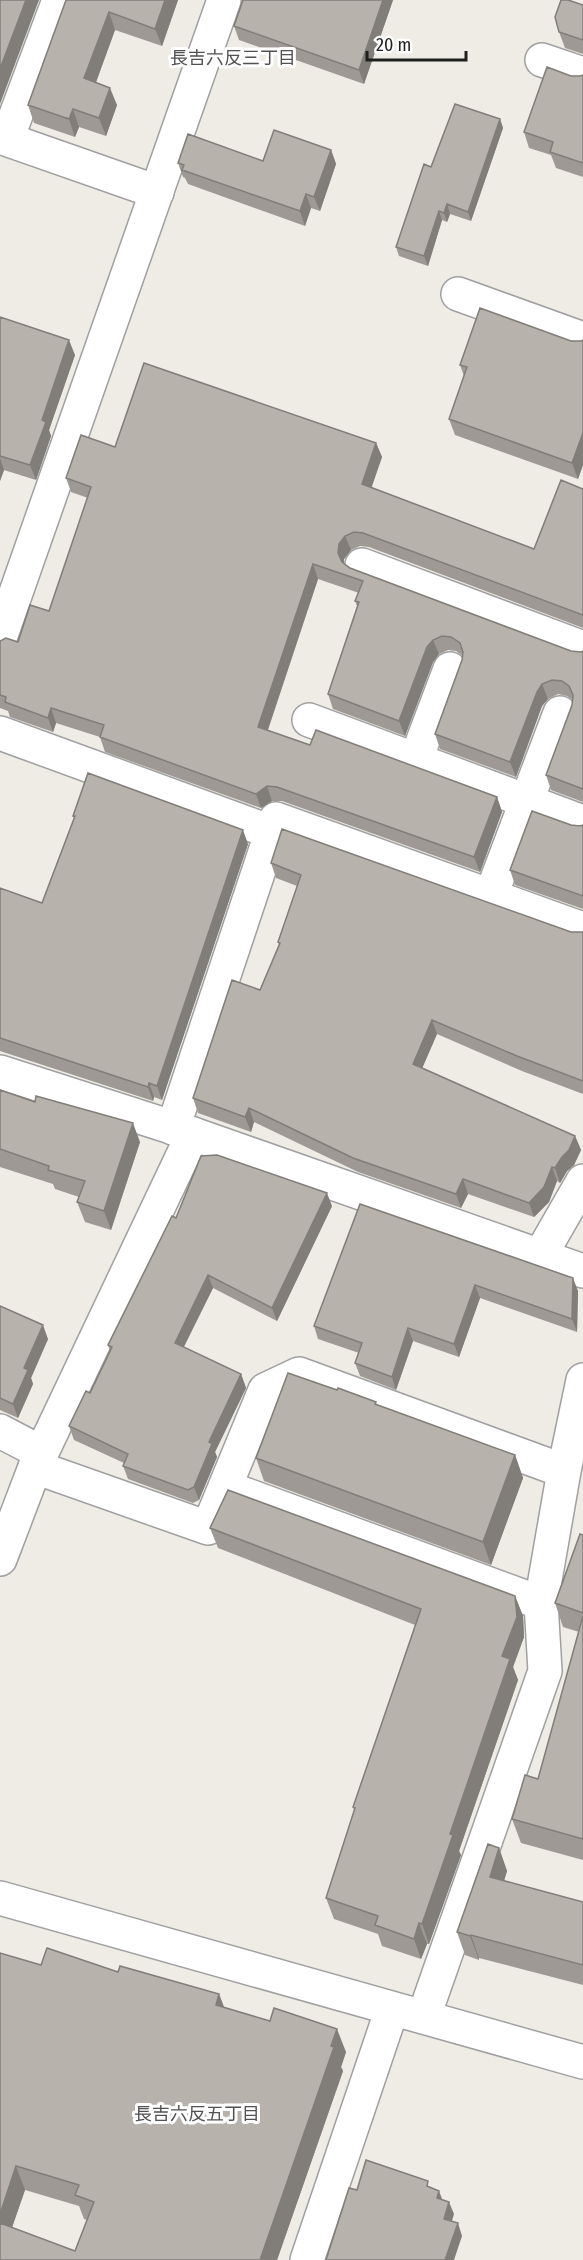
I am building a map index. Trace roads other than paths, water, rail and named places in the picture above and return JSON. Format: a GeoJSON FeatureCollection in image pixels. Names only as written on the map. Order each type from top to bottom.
{"type":"FeatureCollection","features":[{"type":"Feature","properties":{"kind":"street"},"geometry":{"type":"LineString","coordinates":[[59,0],[4,138],[157,192]]}},
{"type":"Feature","properties":{"kind":"street"},"geometry":{"type":"LineString","coordinates":[[0,638],[224,0]]}},
{"type":"Feature","properties":{"kind":"street"},"geometry":{"type":"LineString","coordinates":[[542,60],[583,74]]}},
{"type":"Feature","properties":{"kind":"street"},"geometry":{"type":"LineString","coordinates":[[458,294],[583,339]]}},
{"type":"Feature","properties":{"kind":"street"},"geometry":{"type":"LineString","coordinates":[[362,565],[583,648]]}},
{"type":"Feature","properties":{"kind":"street"},"geometry":{"type":"LineString","coordinates":[[416,759],[450,669]]}},
{"type":"Feature","properties":{"kind":"street"},"geometry":{"type":"LineString","coordinates":[[491,895],[560,713]]}},
{"type":"Feature","properties":{"kind":"street"},"geometry":{"type":"LineString","coordinates":[[309,720],[583,822]]}},
{"type":"Feature","properties":{"kind":"street"},"geometry":{"type":"LineString","coordinates":[[0,733],[271,832]]}},
{"type":"Feature","properties":{"kind":"street"},"geometry":{"type":"LineString","coordinates":[[0,1558],[39,1460],[183,1131],[276,819],[583,929]]}},
{"type":"Feature","properties":{"kind":"street"},"geometry":{"type":"LineString","coordinates":[[0,1072],[183,1131],[583,1271]]}},
{"type":"Feature","properties":{"kind":"street"},"geometry":{"type":"LineString","coordinates":[[540,1256],[583,1182]]}},
{"type":"Feature","properties":{"kind":"street"},"geometry":{"type":"LineString","coordinates":[[0,1431],[39,1460],[208,1528],[265,1390],[299,1374],[564,1471]]}},
{"type":"Feature","properties":{"kind":"street"},"geometry":{"type":"LineString","coordinates":[[424,2016],[544,1671],[540,1603],[583,1380]]}},
{"type":"Feature","properties":{"kind":"street"},"geometry":{"type":"LineString","coordinates":[[225,1487],[540,1603]]}},
{"type":"Feature","properties":{"kind":"street"},"geometry":{"type":"LineString","coordinates":[[0,1898],[583,2062]]}},
{"type":"Feature","properties":{"kind":"street"},"geometry":{"type":"LineString","coordinates":[[306,2260],[393,2009]]}},
{"type":"Feature","properties":{"kind":"district","name":"長吉六反三丁目"},"geometry":{"type":"Point","coordinates":[233,58]}},
{"type":"Feature","properties":{"kind":"district","name":"長吉六反五丁目"},"geometry":{"type":"Point","coordinates":[197,2114]}}]}
